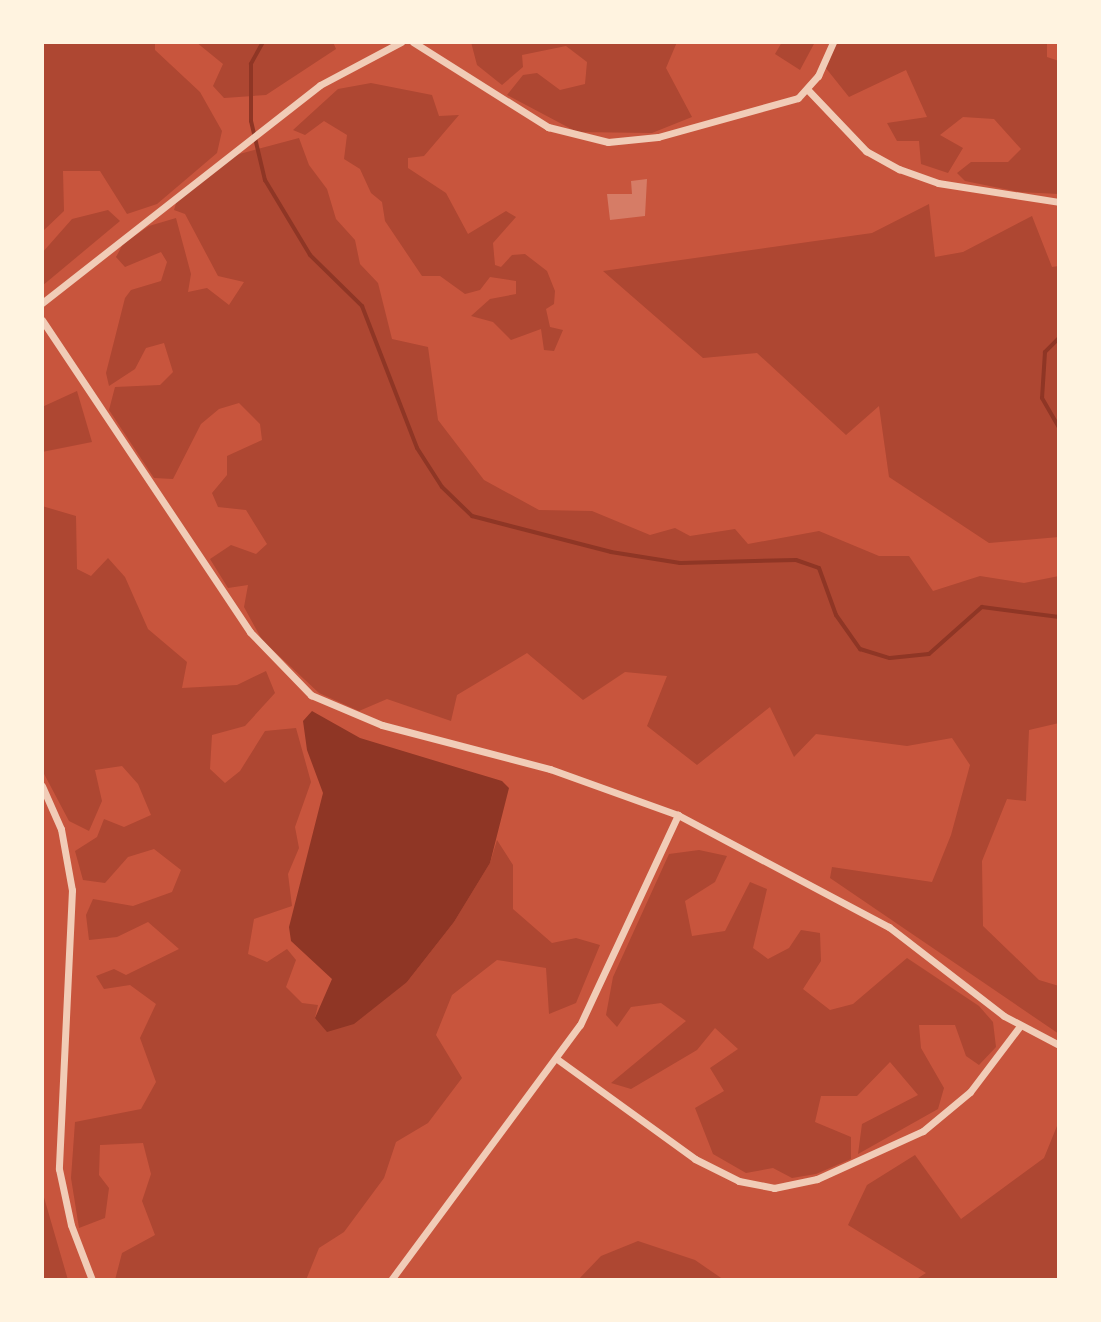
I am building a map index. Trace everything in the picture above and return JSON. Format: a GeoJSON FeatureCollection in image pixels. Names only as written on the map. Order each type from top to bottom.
{"type":"FeatureCollection","features":[{"type":"Feature","properties":{"kind":"street"},"geometry":{"type":"LineString","coordinates":[[42,303],[259,131],[347,68],[401,42]]}},
{"type":"Feature","properties":{"kind":"street"},"geometry":{"type":"LineString","coordinates":[[413,42],[548,127],[584,139],[658,137],[798,98],[807,89],[833,42]]}},
{"type":"Feature","properties":{"kind":"street"},"geometry":{"type":"LineString","coordinates":[[807,89],[854,140],[899,169],[938,183],[1059,202]]}},
{"type":"Feature","properties":{"kind":"street"},"geometry":{"type":"LineString","coordinates":[[42,320],[209,573],[259,643],[294,683],[344,712],[550,769],[678,815],[889,927],[1020,1026],[1059,1045]]}},
{"type":"Feature","properties":{"kind":"street"},"geometry":{"type":"LineString","coordinates":[[42,786],[61,829],[72,890],[59,1169],[71,1225],[92,1280]]}},
{"type":"Feature","properties":{"kind":"street"},"geometry":{"type":"LineString","coordinates":[[391,1280],[557,1059],[597,992],[678,815]]}},
{"type":"Feature","properties":{"kind":"street"},"geometry":{"type":"LineString","coordinates":[[557,1059],[695,1159],[739,1181],[774,1188],[817,1179],[923,1131],[970,1092],[1020,1026]]}},
{"type":"Feature","properties":{"kind":"shaded area"},"geometry":{"type":"Polygon","coordinates":[[[42,42],[155,42],[155,50],[200,92],[222,131],[217,153],[157,204],[127,214],[100,171],[63,171],[64,211],[42,232],[42,42]]]}},
{"type":"Feature","properties":{"kind":"shaded area"},"geometry":{"type":"Polygon","coordinates":[[[196,42],[333,42],[336,49],[266,95],[224,98],[213,86],[223,64],[196,42]]]}},
{"type":"Feature","properties":{"kind":"shaded area"},"geometry":{"type":"Polygon","coordinates":[[[471,42],[677,42],[666,68],[692,117],[652,133],[577,132],[507,95],[523,75],[537,73],[560,90],[585,84],[587,62],[566,46],[522,55],[523,67],[502,85],[477,65],[471,42]]]}},
{"type":"Feature","properties":{"kind":"shaded area"},"geometry":{"type":"Polygon","coordinates":[[[782,42],[815,42],[800,70],[775,54],[782,42]]]}},
{"type":"Feature","properties":{"kind":"shaded area"},"geometry":{"type":"Polygon","coordinates":[[[838,42],[1047,42],[1047,57],[1059,61],[1059,194],[1019,192],[965,181],[957,173],[971,162],[1008,162],[1021,149],[994,119],[963,117],[940,135],[963,148],[948,173],[921,164],[919,141],[897,141],[887,123],[927,117],[906,70],[849,97],[825,67],[838,42]]]}},
{"type":"Feature","properties":{"kind":"shaded area"},"geometry":{"type":"Polygon","coordinates":[[[371,83],[432,95],[439,116],[459,115],[424,156],[408,158],[408,168],[446,193],[468,234],[506,211],[516,217],[493,243],[495,265],[501,267],[512,255],[525,254],[547,271],[555,291],[554,304],[546,309],[550,327],[563,330],[554,351],[544,350],[541,329],[511,340],[493,322],[471,316],[490,299],[516,294],[516,281],[490,277],[480,290],[465,294],[440,276],[422,276],[385,221],[382,202],[371,193],[360,169],[344,159],[347,135],[324,121],[305,135],[293,130],[338,89],[371,83]]]}},
{"type":"Feature","properties":{"kind":"shaded area"},"geometry":{"type":"Polygon","coordinates":[[[299,138],[309,165],[327,189],[336,219],[355,240],[360,264],[378,283],[392,339],[428,347],[438,420],[484,480],[539,510],[592,511],[650,535],[675,528],[690,536],[735,529],[748,544],[819,531],[879,556],[909,556],[933,591],[980,576],[1024,583],[1059,576],[1059,723],[1029,730],[1026,801],[1007,799],[982,861],[983,926],[1039,980],[1059,986],[1059,1034],[830,878],[832,867],[932,882],[951,835],[970,765],[952,738],[907,746],[816,734],[794,757],[770,707],[697,765],[647,726],[667,676],[625,672],[583,700],[527,653],[457,695],[451,721],[387,699],[359,711],[319,693],[262,640],[244,607],[248,585],[228,588],[210,559],[231,545],[256,554],[267,544],[246,510],[218,507],[212,493],[227,475],[227,456],[262,440],[260,424],[239,403],[219,409],[201,424],[173,479],[154,478],[109,410],[115,387],[160,385],[173,372],[164,343],[146,348],[135,369],[109,386],[106,373],[125,298],[131,290],[161,281],[167,262],[161,252],[125,267],[116,257],[123,244],[149,226],[176,218],[191,274],[188,292],[207,288],[229,305],[244,282],[218,276],[185,214],[174,210],[177,200],[232,156],[299,138]]]}},
{"type":"Feature","properties":{"kind":"shaded area"},"geometry":{"type":"Polygon","coordinates":[[[929,204],[935,257],[963,252],[1032,216],[1052,267],[1059,266],[1059,537],[989,543],[889,477],[879,406],[846,435],[757,353],[703,358],[603,271],[872,233],[929,204]]]}},
{"type":"Feature","properties":{"kind":"shaded area"},"geometry":{"type":"Polygon","coordinates":[[[108,210],[120,221],[42,286],[42,253],[72,219],[108,210]]]}},
{"type":"Feature","properties":{"kind":"shaded area"},"geometry":{"type":"Polygon","coordinates":[[[77,391],[92,442],[42,452],[42,407],[77,391]]]}},
{"type":"Feature","properties":{"kind":"shaded area"},"geometry":{"type":"Polygon","coordinates":[[[42,506],[76,516],[77,569],[91,576],[108,558],[125,577],[148,629],[187,662],[182,688],[237,685],[266,671],[275,693],[245,726],[212,735],[210,769],[225,783],[240,771],[265,731],[296,728],[311,782],[295,827],[299,848],[288,874],[292,906],[254,919],[248,954],[267,962],[287,949],[296,960],[286,987],[302,1003],[318,1005],[315,1018],[407,982],[454,922],[490,863],[497,840],[513,865],[513,909],[552,943],[576,938],[600,945],[576,1003],[549,1014],[546,968],[497,960],[452,995],[436,1035],[462,1078],[428,1123],[396,1142],[384,1178],[344,1232],[319,1248],[306,1280],[115,1280],[122,1253],[155,1235],[142,1201],[151,1174],[143,1143],[100,1145],[99,1175],[109,1188],[105,1218],[79,1228],[71,1178],[75,1122],[141,1109],[156,1082],[140,1038],[156,1004],[130,985],[104,989],[96,976],[114,969],[126,975],[179,949],[148,922],[117,937],[89,940],[86,915],[93,899],[133,906],[172,892],[181,870],[154,849],[128,857],[105,883],[83,880],[75,851],[97,837],[104,819],[124,827],[151,815],[138,784],[122,766],[95,770],[102,801],[89,831],[69,821],[42,770],[42,506]]]}},
{"type":"Feature","properties":{"kind":"shaded area"},"geometry":{"type":"Polygon","coordinates":[[[312,711],[360,738],[502,781],[509,788],[490,863],[454,922],[407,982],[354,1024],[327,1032],[315,1018],[332,979],[291,941],[289,927],[323,793],[307,750],[303,721],[312,711]]]}},
{"type":"Feature","properties":{"kind":"shaded area"},"geometry":{"type":"Polygon","coordinates":[[[699,850],[727,856],[715,882],[685,901],[692,936],[725,931],[750,882],[767,889],[753,948],[768,959],[789,948],[801,930],[820,933],[821,961],[803,989],[830,1010],[853,1004],[907,958],[979,1006],[993,1022],[996,1047],[979,1065],[966,1056],[955,1025],[919,1025],[921,1048],[944,1088],[938,1109],[858,1154],[862,1124],[918,1095],[890,1062],[857,1096],[821,1096],[815,1122],[851,1137],[851,1159],[816,1174],[792,1178],[773,1168],[746,1173],[713,1154],[695,1108],[724,1091],[710,1068],[738,1049],[715,1028],[697,1050],[631,1089],[611,1083],[686,1021],[661,1003],[631,1007],[617,1027],[606,1015],[613,977],[669,854],[699,850]]]}},
{"type":"Feature","properties":{"kind":"shaded area"},"geometry":{"type":"Polygon","coordinates":[[[43,1052],[43,1194],[68,1280],[42,1280],[43,1052]]]}},
{"type":"Feature","properties":{"kind":"shaded area"},"geometry":{"type":"Polygon","coordinates":[[[1059,1121],[1059,1280],[915,1280],[926,1273],[848,1225],[867,1185],[915,1155],[961,1219],[1044,1158],[1059,1121]]]}},
{"type":"Feature","properties":{"kind":"shaded area"},"geometry":{"type":"Polygon","coordinates":[[[638,1241],[695,1260],[724,1280],[578,1280],[601,1256],[638,1241]]]}},
{"type":"Feature","properties":{"kind":"building"},"geometry":{"type":"Polygon","coordinates":[[[647,179],[645,216],[610,220],[607,194],[632,194],[631,181],[647,179]]]}},
{"type":"Feature","properties":{"kind":"waterway"},"geometry":{"type":"LineString","coordinates":[[263,42],[251,64],[251,121],[265,180],[310,255],[362,306],[417,448],[442,487],[472,516],[611,552],[680,563],[796,560],[819,568],[836,615],[860,649],[890,658],[929,654],[982,607],[1059,617]]}},
{"type":"Feature","properties":{"kind":"waterway"},"geometry":{"type":"LineString","coordinates":[[1059,338],[1045,352],[1042,398],[1059,427]]}}]}
